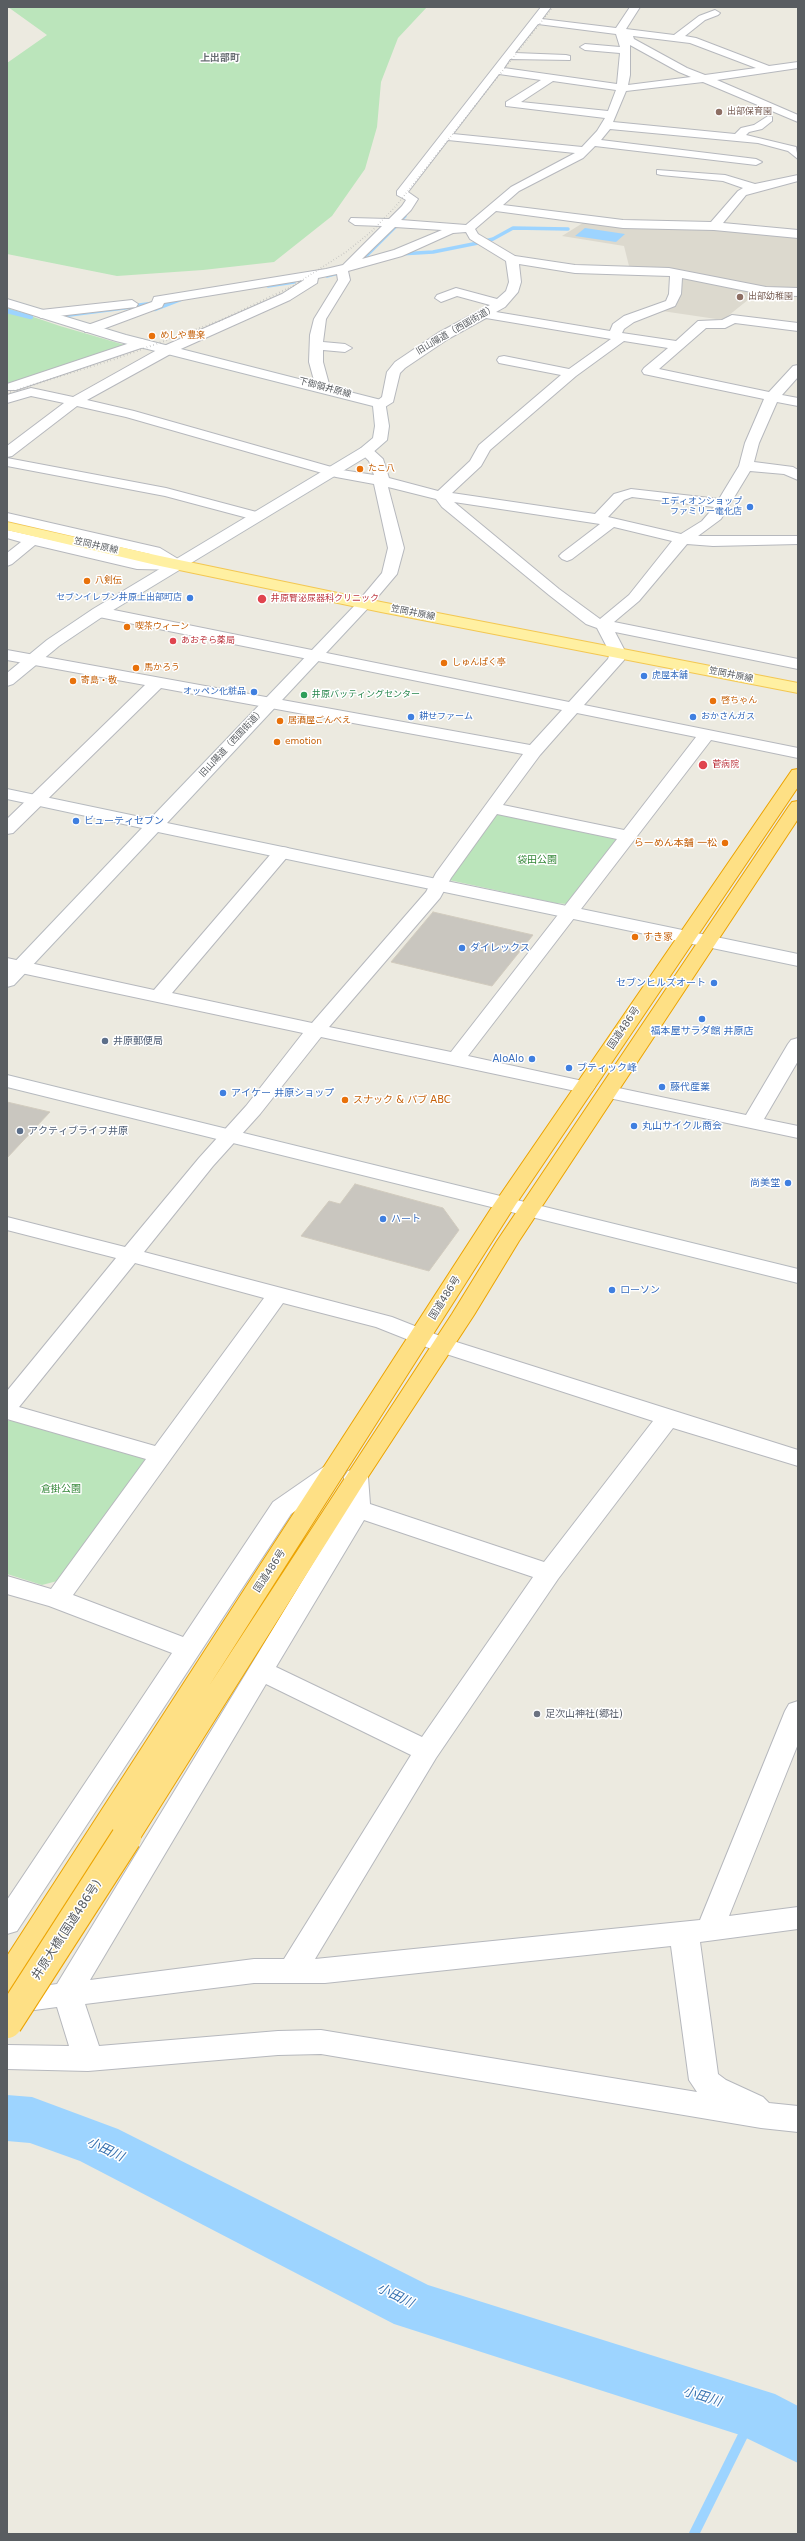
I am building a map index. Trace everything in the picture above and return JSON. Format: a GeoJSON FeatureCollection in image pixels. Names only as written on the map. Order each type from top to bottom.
{"type":"FeatureCollection","features":[{"type":"Feature","properties":{"kind":"highway","name":"国道486号"},"geometry":{"type":"LineString","coordinates":[[115,1834],[344,1474],[421,1335],[509,1198],[798,774]]}},
{"type":"Feature","properties":{"kind":"highway","name":"国道486号"},"geometry":{"type":"LineString","coordinates":[[344,1474],[442,1345],[533,1204],[798,806]]}},
{"type":"Feature","properties":{"kind":"highway"},"geometry":{"type":"LineString","coordinates":[[7,1980],[115,1834]]}},
{"type":"Feature","properties":{"kind":"highway","name":"井原大橋(国道486号)"},"geometry":{"type":"LineString","coordinates":[[7,2023],[115,1834]]}},
{"type":"Feature","properties":{"kind":"main road","name":"笠岡井原線"},"geometry":{"type":"LineString","coordinates":[[7,526],[364,604],[798,688]]}},
{"type":"Feature","properties":{"kind":"street"},"geometry":{"type":"LineString","coordinates":[[342,270],[393,223],[412,201],[411,197],[401,193],[546,7]]}},
{"type":"Feature","properties":{"kind":"street"},"geometry":{"type":"LineString","coordinates":[[41,314],[158,302],[320,275],[398,253],[464,228],[515,189],[562,166],[586,151],[595,143],[618,102],[625,74],[625,47],[621,31],[635,7]]}},
{"type":"Feature","properties":{"kind":"street"},"geometry":{"type":"LineString","coordinates":[[676,37],[702,18],[715,13]]}},
{"type":"Feature","properties":{"kind":"street"},"geometry":{"type":"LineString","coordinates":[[536,21],[676,37],[698,41],[769,69]]}},
{"type":"Feature","properties":{"kind":"street"},"geometry":{"type":"LineString","coordinates":[[656,35],[665,28]]}},
{"type":"Feature","properties":{"kind":"street"},"geometry":{"type":"LineString","coordinates":[[621,31],[628,34],[629,40],[683,70],[759,100],[798,119]]}},
{"type":"Feature","properties":{"kind":"street"},"geometry":{"type":"LineString","coordinates":[[583,43],[625,47]]}},
{"type":"Feature","properties":{"kind":"street"},"geometry":{"type":"LineString","coordinates":[[508,56],[566,58]]}},
{"type":"Feature","properties":{"kind":"street"},"geometry":{"type":"LineString","coordinates":[[496,70],[621,88],[798,65]]}},
{"type":"Feature","properties":{"kind":"street"},"geometry":{"type":"LineString","coordinates":[[551,78],[510,104],[611,115]]}},
{"type":"Feature","properties":{"kind":"street"},"geometry":{"type":"LineString","coordinates":[[740,137],[745,130],[758,127],[768,119]]}},
{"type":"Feature","properties":{"kind":"street"},"geometry":{"type":"LineString","coordinates":[[606,125],[740,137],[792,149],[798,156]]}},
{"type":"Feature","properties":{"kind":"street"},"geometry":{"type":"LineString","coordinates":[[445,136],[586,151]]}},
{"type":"Feature","properties":{"kind":"street"},"geometry":{"type":"LineString","coordinates":[[595,143],[756,162]]}},
{"type":"Feature","properties":{"kind":"street"},"geometry":{"type":"LineString","coordinates":[[682,174],[704,155]]}},
{"type":"Feature","properties":{"kind":"street"},"geometry":{"type":"LineString","coordinates":[[661,172],[726,178],[754,188]]}},
{"type":"Feature","properties":{"kind":"street"},"geometry":{"type":"LineString","coordinates":[[714,226],[742,193],[754,188],[798,178]]}},
{"type":"Feature","properties":{"kind":"street"},"geometry":{"type":"LineString","coordinates":[[492,207],[623,224],[714,226],[798,234]]}},
{"type":"Feature","properties":{"kind":"street"},"geometry":{"type":"LineString","coordinates":[[355,221],[445,225],[464,228],[474,236],[507,255],[575,269],[679,274],[766,291],[798,292]]}},
{"type":"Feature","properties":{"kind":"street","name":"旧山陽道（西国街道）"},"geometry":{"type":"LineString","coordinates":[[380,404],[388,398],[394,372],[400,365],[443,336],[486,314],[501,304],[512,292],[515,282],[507,255]]}},
{"type":"Feature","properties":{"kind":"street"},"geometry":{"type":"LineString","coordinates":[[320,387],[322,384],[316,362],[315,345],[320,319],[344,280],[342,270]]}},
{"type":"Feature","properties":{"kind":"street"},"geometry":{"type":"LineString","coordinates":[[618,337],[618,327],[629,319],[671,303],[675,294],[675,278],[679,274]]}},
{"type":"Feature","properties":{"kind":"street"},"geometry":{"type":"LineString","coordinates":[[7,453],[73,403],[169,349],[286,297],[320,275]]}},
{"type":"Feature","properties":{"kind":"street"},"geometry":{"type":"LineString","coordinates":[[754,300],[766,291]]}},
{"type":"Feature","properties":{"kind":"street"},"geometry":{"type":"LineString","coordinates":[[440,298],[456,292],[501,304]]}},
{"type":"Feature","properties":{"kind":"street"},"geometry":{"type":"LineString","coordinates":[[90,329],[158,302]]}},
{"type":"Feature","properties":{"kind":"street","name":"下御領井原線"},"geometry":{"type":"LineString","coordinates":[[7,303],[90,329],[320,387],[380,404]]}},
{"type":"Feature","properties":{"kind":"street"},"geometry":{"type":"LineString","coordinates":[[743,310],[725,324],[703,324],[678,346],[644,370],[798,402]]}},
{"type":"Feature","properties":{"kind":"street"},"geometry":{"type":"LineString","coordinates":[[486,314],[678,346]]}},
{"type":"Feature","properties":{"kind":"street"},"geometry":{"type":"LineString","coordinates":[[732,319],[798,327]]}},
{"type":"Feature","properties":{"kind":"street"},"geometry":{"type":"LineString","coordinates":[[569,340],[587,331]]}},
{"type":"Feature","properties":{"kind":"street"},"geometry":{"type":"LineString","coordinates":[[441,496],[476,463],[484,448],[571,373],[618,337]]}},
{"type":"Feature","properties":{"kind":"street"},"geometry":{"type":"LineString","coordinates":[[7,388],[142,343]]}},
{"type":"Feature","properties":{"kind":"street"},"geometry":{"type":"LineString","coordinates":[[315,345],[345,348]]}},
{"type":"Feature","properties":{"kind":"street"},"geometry":{"type":"LineString","coordinates":[[504,360],[571,373]]}},
{"type":"Feature","properties":{"kind":"street"},"geometry":{"type":"LineString","coordinates":[[603,625],[634,598],[684,539],[707,524],[724,504],[746,466],[752,443],[772,397],[798,369]]}},
{"type":"Feature","properties":{"kind":"street"},"geometry":{"type":"LineString","coordinates":[[7,399],[31,392],[73,403],[129,414],[332,472],[383,481],[441,496],[605,521],[684,539],[713,542],[798,540]]}},
{"type":"Feature","properties":{"kind":"street"},"geometry":{"type":"LineString","coordinates":[[7,681],[32,660],[99,612],[180,565],[366,451],[381,438],[382,426],[380,404]]}},
{"type":"Feature","properties":{"kind":"street"},"geometry":{"type":"LineString","coordinates":[[366,451],[376,459],[383,481]]}},
{"type":"Feature","properties":{"kind":"street"},"geometry":{"type":"LineString","coordinates":[[7,462],[166,492],[259,517]]}},
{"type":"Feature","properties":{"kind":"street"},"geometry":{"type":"LineString","coordinates":[[746,466],[788,470],[798,476]]}},
{"type":"Feature","properties":{"kind":"street","name":"旧山陽道（西国街道）"},"geometry":{"type":"LineString","coordinates":[[7,981],[14,965],[154,825],[364,604],[389,574],[396,548],[380,485],[383,481]]}},
{"type":"Feature","properties":{"kind":"street"},"geometry":{"type":"LineString","coordinates":[[567,556],[605,521],[619,497],[631,493],[724,504]]}},
{"type":"Feature","properties":{"kind":"street"},"geometry":{"type":"LineString","coordinates":[[441,496],[447,504],[554,592],[592,621],[603,625],[798,664]]}},
{"type":"Feature","properties":{"kind":"street"},"geometry":{"type":"LineString","coordinates":[[7,517],[156,551],[180,565]]}},
{"type":"Feature","properties":{"kind":"street"},"geometry":{"type":"LineString","coordinates":[[7,534],[137,564],[180,565]]}},
{"type":"Feature","properties":{"kind":"street"},"geometry":{"type":"LineString","coordinates":[[7,561],[32,540]]}},
{"type":"Feature","properties":{"kind":"street"},"geometry":{"type":"LineString","coordinates":[[99,612],[798,753]]}},
{"type":"Feature","properties":{"kind":"street"},"geometry":{"type":"LineString","coordinates":[[7,1406],[129,1255],[438,886],[442,877],[534,751],[616,660],[618,653],[603,625]]}},
{"type":"Feature","properties":{"kind":"street"},"geometry":{"type":"LineString","coordinates":[[7,655],[534,751]]}},
{"type":"Feature","properties":{"kind":"street"},"geometry":{"type":"LineString","coordinates":[[7,829],[157,682]]}},
{"type":"Feature","properties":{"kind":"street"},"geometry":{"type":"LineString","coordinates":[[456,1058],[707,734]]}},
{"type":"Feature","properties":{"kind":"street"},"geometry":{"type":"LineString","coordinates":[[7,794],[568,914],[798,960]]}},
{"type":"Feature","properties":{"kind":"street"},"geometry":{"type":"LineString","coordinates":[[492,808],[628,836]]}},
{"type":"Feature","properties":{"kind":"street"},"geometry":{"type":"LineString","coordinates":[[160,996],[282,852]]}},
{"type":"Feature","properties":{"kind":"street"},"geometry":{"type":"LineString","coordinates":[[14,965],[316,1030],[456,1058],[585,1087]]}},
{"type":"Feature","properties":{"kind":"street"},"geometry":{"type":"LineString","coordinates":[[752,1122],[798,1044]]}},
{"type":"Feature","properties":{"kind":"street"},"geometry":{"type":"LineString","coordinates":[[7,1069],[234,1130],[533,1204],[798,1276]]}},
{"type":"Feature","properties":{"kind":"street"},"geometry":{"type":"LineString","coordinates":[[7,1081],[234,1130]]}},
{"type":"Feature","properties":{"kind":"street"},"geometry":{"type":"LineString","coordinates":[[609,1092],[798,1132]]}},
{"type":"Feature","properties":{"kind":"street"},"geometry":{"type":"LineString","coordinates":[[533,1204],[798,1262]]}},
{"type":"Feature","properties":{"kind":"street"},"geometry":{"type":"LineString","coordinates":[[7,1224],[278,1293],[384,1322],[421,1335],[442,1345],[668,1418],[798,1458]]}},
{"type":"Feature","properties":{"kind":"street"},"geometry":{"type":"LineString","coordinates":[[56,1599],[162,1456],[278,1293]]}},
{"type":"Feature","properties":{"kind":"street"},"geometry":{"type":"LineString","coordinates":[[7,1411],[162,1456]]}},
{"type":"Feature","properties":{"kind":"street"},"geometry":{"type":"LineString","coordinates":[[292,1970],[427,1751],[548,1573],[668,1418]]}},
{"type":"Feature","properties":{"kind":"street"},"geometry":{"type":"LineString","coordinates":[[7,1923],[190,1650],[282,1508],[344,1474],[358,1509],[548,1573]]}},
{"type":"Feature","properties":{"kind":"street"},"geometry":{"type":"LineString","coordinates":[[88,2059],[67,1993],[358,1509]]}},
{"type":"Feature","properties":{"kind":"street"},"geometry":{"type":"LineString","coordinates":[[7,1585],[56,1599],[190,1650]]}},
{"type":"Feature","properties":{"kind":"street"},"geometry":{"type":"LineString","coordinates":[[260,1670],[427,1751]]}},
{"type":"Feature","properties":{"kind":"street"},"geometry":{"type":"LineString","coordinates":[[760,2115],[752,2106],[715,2090],[704,2080],[697,1931],[798,1711]]}},
{"type":"Feature","properties":{"kind":"street"},"geometry":{"type":"LineString","coordinates":[[7,2001],[254,1971],[325,1971],[697,1931],[798,1918]]}},
{"type":"Feature","properties":{"kind":"street"},"geometry":{"type":"LineString","coordinates":[[7,2056],[88,2059],[278,2043],[321,2042],[760,2115],[798,2119]]}},
{"type":"Feature","properties":{"kind":"shaded area"},"geometry":{"type":"Polygon","coordinates":[[[586,221],[798,236],[798,290],[767,290],[630,270],[624,246],[562,236],[586,221]]]}},
{"type":"Feature","properties":{"kind":"shaded area"},"geometry":{"type":"Polygon","coordinates":[[[682,278],[759,291],[723,320],[662,311],[679,288],[682,278]]]}},
{"type":"Feature","properties":{"kind":"green space"},"geometry":{"type":"Polygon","coordinates":[[[8,7],[427,7],[398,38],[381,82],[377,127],[365,169],[332,216],[274,262],[203,270],[117,276],[7,254],[7,63],[47,35],[8,7]]]}},
{"type":"Feature","properties":{"kind":"green space"},"geometry":{"type":"Polygon","coordinates":[[[7,308],[60,326],[125,345],[7,385],[7,308]]]}},
{"type":"Feature","properties":{"kind":"green space","name":"袋田公園"},"geometry":{"type":"Polygon","coordinates":[[[501,813],[617,838],[618,841],[567,904],[555,903],[449,880],[494,815],[501,813]]]}},
{"type":"Feature","properties":{"kind":"green space","name":"倉掛公園"},"geometry":{"type":"Polygon","coordinates":[[[13,1420],[150,1459],[61,1580],[42,1585],[7,1574],[7,1421],[13,1420]]]}},
{"type":"Feature","properties":{"kind":"water"},"geometry":{"type":"Polygon","coordinates":[[[585,228],[625,234],[616,242],[575,236],[585,228]]]}},
{"type":"Feature","properties":{"kind":"building","name":"ダイレックス"},"geometry":{"type":"Polygon","coordinates":[[[433,912],[533,935],[492,986],[391,962],[433,912]]]}},
{"type":"Feature","properties":{"kind":"building","name":"アクティブライフ井原"},"geometry":{"type":"Polygon","coordinates":[[[7,1102],[50,1112],[7,1158],[7,1102]]]}},
{"type":"Feature","properties":{"kind":"building","name":"ハート"},"geometry":{"type":"Polygon","coordinates":[[[355,1184],[443,1208],[459,1230],[429,1271],[301,1236],[329,1201],[340,1204],[355,1184]]]}},
{"type":"Feature","properties":{"kind":"waterway"},"geometry":{"type":"LineString","coordinates":[[400,221],[405,216]]}},
{"type":"Feature","properties":{"kind":"waterway"},"geometry":{"type":"LineString","coordinates":[[362,260],[397,225]]}},
{"type":"Feature","properties":{"kind":"waterway"},"geometry":{"type":"LineString","coordinates":[[400,254],[433,252],[478,243],[493,239],[513,228],[568,229]]}},
{"type":"Feature","properties":{"kind":"waterway"},"geometry":{"type":"LineString","coordinates":[[327,276],[342,272]]}},
{"type":"Feature","properties":{"kind":"waterway"},"geometry":{"type":"LineString","coordinates":[[268,286],[294,282]]}},
{"type":"Feature","properties":{"kind":"waterway"},"geometry":{"type":"LineString","coordinates":[[155,309],[181,299]]}},
{"type":"Feature","properties":{"kind":"waterway"},"geometry":{"type":"LineString","coordinates":[[58,316],[151,304]]}},
{"type":"Feature","properties":{"kind":"waterway"},"geometry":{"type":"LineString","coordinates":[[7,311],[31,317]]}},
{"type":"Feature","properties":{"kind":"waterway","name":"小田川"},"geometry":{"type":"LineString","coordinates":[[7,2118],[32,2120],[99,2145],[414,2306],[754,2413],[798,2436]]}},
{"type":"Feature","properties":{"kind":"waterway"},"geometry":{"type":"LineString","coordinates":[[694,2534],[754,2413]]}},
{"type":"Feature","properties":{"kind":"railway"},"geometry":{"type":"LineString","coordinates":[[288,289],[346,252],[372,231],[396,206],[553,7]]}},
{"type":"Feature","properties":{"kind":"railway"},"geometry":{"type":"LineString","coordinates":[[7,393],[115,359],[219,321],[289,288]]}},
{"type":"Feature","properties":{"kind":"place","name":"出部保育園"},"geometry":{"type":"Point","coordinates":[719,112]}},
{"type":"Feature","properties":{"kind":"place","name":"出部幼稚園"},"geometry":{"type":"Point","coordinates":[740,297]}},
{"type":"Feature","properties":{"kind":"place","name":"めしや豊楽"},"geometry":{"type":"Point","coordinates":[152,336]}},
{"type":"Feature","properties":{"kind":"place","name":"たこ八"},"geometry":{"type":"Point","coordinates":[360,469]}},
{"type":"Feature","properties":{"kind":"place","name":"エディオンショップ ファミリー電化店"},"geometry":{"type":"Point","coordinates":[750,507]}},
{"type":"Feature","properties":{"kind":"place","name":"八剣伝"},"geometry":{"type":"Point","coordinates":[87,581]}},
{"type":"Feature","properties":{"kind":"place","name":"セブンイレブン井原上出部町店"},"geometry":{"type":"Point","coordinates":[190,598]}},
{"type":"Feature","properties":{"kind":"place","name":"井原腎泌尿器科クリニック"},"geometry":{"type":"Point","coordinates":[262,599]}},
{"type":"Feature","properties":{"kind":"place","name":"喫茶ウィーン"},"geometry":{"type":"Point","coordinates":[127,627]}},
{"type":"Feature","properties":{"kind":"place","name":"あおぞら薬局"},"geometry":{"type":"Point","coordinates":[173,641]}},
{"type":"Feature","properties":{"kind":"place","name":"しゅんぱく亭"},"geometry":{"type":"Point","coordinates":[444,663]}},
{"type":"Feature","properties":{"kind":"place","name":"馬かろう"},"geometry":{"type":"Point","coordinates":[136,668]}},
{"type":"Feature","properties":{"kind":"place","name":"虎屋本舗"},"geometry":{"type":"Point","coordinates":[644,676]}},
{"type":"Feature","properties":{"kind":"place","name":"寄島・敬"},"geometry":{"type":"Point","coordinates":[73,681]}},
{"type":"Feature","properties":{"kind":"place","name":"オッペン化粧品"},"geometry":{"type":"Point","coordinates":[254,692]}},
{"type":"Feature","properties":{"kind":"place","name":"井原バッティングセンター"},"geometry":{"type":"Point","coordinates":[304,695]}},
{"type":"Feature","properties":{"kind":"place","name":"啓ちゃん"},"geometry":{"type":"Point","coordinates":[713,701]}},
{"type":"Feature","properties":{"kind":"place","name":"耕せファーム"},"geometry":{"type":"Point","coordinates":[411,717]}},
{"type":"Feature","properties":{"kind":"place","name":"おかさんガス"},"geometry":{"type":"Point","coordinates":[693,717]}},
{"type":"Feature","properties":{"kind":"place","name":"居酒屋ごんべえ"},"geometry":{"type":"Point","coordinates":[280,721]}},
{"type":"Feature","properties":{"kind":"place","name":"emotion"},"geometry":{"type":"Point","coordinates":[277,742]}},
{"type":"Feature","properties":{"kind":"place","name":"菅病院"},"geometry":{"type":"Point","coordinates":[703,765]}},
{"type":"Feature","properties":{"kind":"place","name":"ビューティセブン"},"geometry":{"type":"Point","coordinates":[76,821]}},
{"type":"Feature","properties":{"kind":"place","name":"らーめん本舗 一松"},"geometry":{"type":"Point","coordinates":[725,843]}},
{"type":"Feature","properties":{"kind":"place","name":"すき家"},"geometry":{"type":"Point","coordinates":[635,937]}},
{"type":"Feature","properties":{"kind":"place","name":"ダイレックス"},"geometry":{"type":"Point","coordinates":[462,948]}},
{"type":"Feature","properties":{"kind":"place","name":"セブンヒルズオート"},"geometry":{"type":"Point","coordinates":[714,983]}},
{"type":"Feature","properties":{"kind":"place","name":"福本屋サラダ館 井原店"},"geometry":{"type":"Point","coordinates":[702,1019]}},
{"type":"Feature","properties":{"kind":"place","name":"井原郵便局"},"geometry":{"type":"Point","coordinates":[105,1041]}},
{"type":"Feature","properties":{"kind":"place","name":"AloAlo"},"geometry":{"type":"Point","coordinates":[532,1059]}},
{"type":"Feature","properties":{"kind":"place","name":"ブティック峰"},"geometry":{"type":"Point","coordinates":[569,1068]}},
{"type":"Feature","properties":{"kind":"place","name":"藤代産業"},"geometry":{"type":"Point","coordinates":[662,1087]}},
{"type":"Feature","properties":{"kind":"place","name":"アイケー 井原ショップ"},"geometry":{"type":"Point","coordinates":[223,1093]}},
{"type":"Feature","properties":{"kind":"place","name":"スナック & パブ ABC"},"geometry":{"type":"Point","coordinates":[345,1100]}},
{"type":"Feature","properties":{"kind":"place","name":"丸山サイクル商会"},"geometry":{"type":"Point","coordinates":[634,1126]}},
{"type":"Feature","properties":{"kind":"place","name":"アクティブライフ井原"},"geometry":{"type":"Point","coordinates":[20,1131]}},
{"type":"Feature","properties":{"kind":"place","name":"尚美堂"},"geometry":{"type":"Point","coordinates":[788,1183]}},
{"type":"Feature","properties":{"kind":"place","name":"ハート"},"geometry":{"type":"Point","coordinates":[383,1219]}},
{"type":"Feature","properties":{"kind":"place","name":"ローソン"},"geometry":{"type":"Point","coordinates":[612,1290]}},
{"type":"Feature","properties":{"kind":"place","name":"足次山神社(郷社)"},"geometry":{"type":"Point","coordinates":[537,1714]}},
{"type":"Feature","properties":{"kind":"district","name":"上出部町"},"geometry":{"type":"Point","coordinates":[220,58]}}]}
